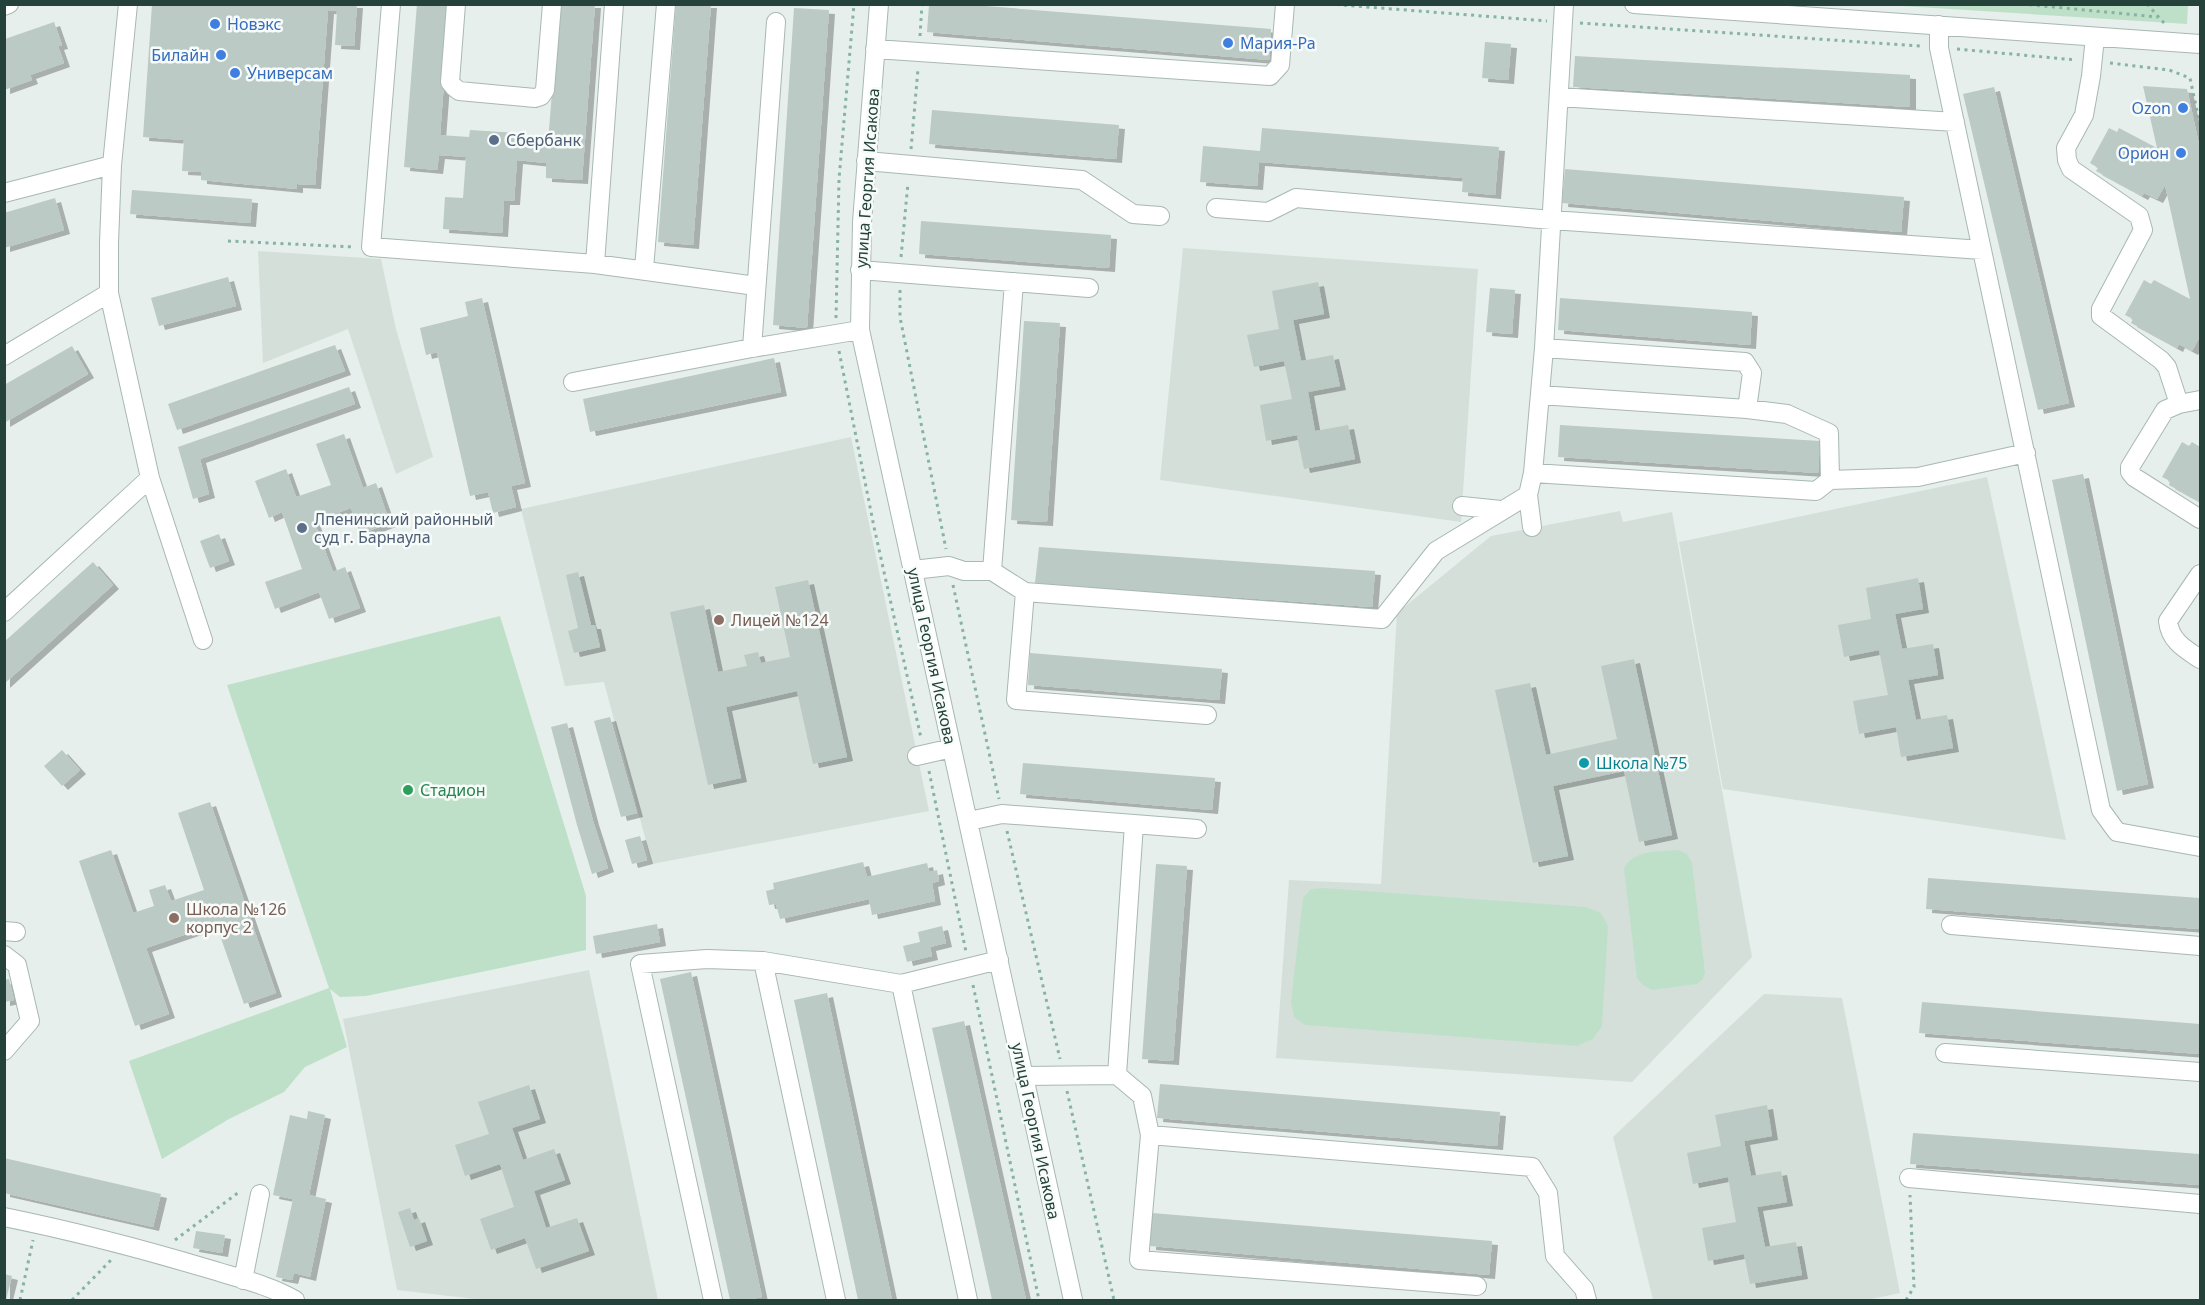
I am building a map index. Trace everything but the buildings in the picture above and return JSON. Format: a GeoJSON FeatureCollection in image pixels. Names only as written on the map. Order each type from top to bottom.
{"type":"FeatureCollection","features":[{"type":"Feature","properties":{"kind":"street"},"geometry":{"type":"LineString","coordinates":[[4,6],[9,4]]}},
{"type":"Feature","properties":{"kind":"street"},"geometry":{"type":"LineString","coordinates":[[128,4],[112,165],[109,294],[150,478],[203,640]]}},
{"type":"Feature","properties":{"kind":"street"},"geometry":{"type":"LineString","coordinates":[[391,4],[371,247],[595,264],[756,286]]}},
{"type":"Feature","properties":{"kind":"street"},"geometry":{"type":"LineString","coordinates":[[456,4],[450,82],[454,87],[459,91],[535,98],[541,96],[545,90],[552,4]]}},
{"type":"Feature","properties":{"kind":"street"},"geometry":{"type":"LineString","coordinates":[[595,264],[614,4]]}},
{"type":"Feature","properties":{"kind":"street"},"geometry":{"type":"LineString","coordinates":[[644,269],[666,4]]}},
{"type":"Feature","properties":{"kind":"street","name":"улица Георгия Исакова"},"geometry":{"type":"LineString","coordinates":[[879,4],[866,160],[860,270],[860,330],[1073,1300]]}},
{"type":"Feature","properties":{"kind":"street"},"geometry":{"type":"LineString","coordinates":[[875,49],[1270,76],[1280,65],[1286,4]]}},
{"type":"Feature","properties":{"kind":"street"},"geometry":{"type":"LineString","coordinates":[[1634,4],[2200,44]]}},
{"type":"Feature","properties":{"kind":"street"},"geometry":{"type":"LineString","coordinates":[[1532,527],[1528,495],[1533,474],[1544,348],[1563,13]]}},
{"type":"Feature","properties":{"kind":"street"},"geometry":{"type":"LineString","coordinates":[[753,348],[776,22]]}},
{"type":"Feature","properties":{"kind":"street"},"geometry":{"type":"LineString","coordinates":[[1939,25],[1939,48],[2101,810],[2117,832],[2200,847]]}},
{"type":"Feature","properties":{"kind":"street"},"geometry":{"type":"LineString","coordinates":[[2095,37],[2084,115],[2066,148],[2067,160],[2072,169],[2139,216],[2143,230],[2101,309],[2101,316],[2168,367],[2179,404]]}},
{"type":"Feature","properties":{"kind":"street"},"geometry":{"type":"LineString","coordinates":[[1559,97],[1956,122]]}},
{"type":"Feature","properties":{"kind":"street"},"geometry":{"type":"LineString","coordinates":[[866,160],[1083,180],[1133,214],[1160,216]]}},
{"type":"Feature","properties":{"kind":"street"},"geometry":{"type":"LineString","coordinates":[[4,193],[112,165]]}},
{"type":"Feature","properties":{"kind":"street"},"geometry":{"type":"LineString","coordinates":[[1216,208],[1268,212],[1296,198],[1552,220],[1982,250]]}},
{"type":"Feature","properties":{"kind":"street"},"geometry":{"type":"LineString","coordinates":[[860,270],[1089,288]]}},
{"type":"Feature","properties":{"kind":"street"},"geometry":{"type":"LineString","coordinates":[[992,571],[1014,282]]}},
{"type":"Feature","properties":{"kind":"street"},"geometry":{"type":"LineString","coordinates":[[4,356],[109,294]]}},
{"type":"Feature","properties":{"kind":"street"},"geometry":{"type":"LineString","coordinates":[[573,382],[860,330]]}},
{"type":"Feature","properties":{"kind":"street"},"geometry":{"type":"LineString","coordinates":[[1544,348],[1746,362],[1752,373],[1747,409]]}},
{"type":"Feature","properties":{"kind":"street"},"geometry":{"type":"LineString","coordinates":[[1540,395],[1747,409],[1787,414],[1829,433],[1830,480]]}},
{"type":"Feature","properties":{"kind":"street"},"geometry":{"type":"LineString","coordinates":[[2200,400],[2179,404],[2165,410],[2130,467],[2130,472],[2134,477],[2200,519]]}},
{"type":"Feature","properties":{"kind":"street"},"geometry":{"type":"LineString","coordinates":[[1533,474],[1816,491],[1830,480],[1918,477],[2026,453]]}},
{"type":"Feature","properties":{"kind":"street"},"geometry":{"type":"LineString","coordinates":[[4,612],[150,478]]}},
{"type":"Feature","properties":{"kind":"street"},"geometry":{"type":"LineString","coordinates":[[913,570],[949,566],[964,571],[992,571],[1025,592],[1382,619],[1437,551],[1528,495]]}},
{"type":"Feature","properties":{"kind":"street"},"geometry":{"type":"LineString","coordinates":[[1462,506],[1501,510]]}},
{"type":"Feature","properties":{"kind":"street"},"geometry":{"type":"LineString","coordinates":[[2200,574],[2168,621],[2169,631],[2175,642],[2200,659]]}},
{"type":"Feature","properties":{"kind":"street"},"geometry":{"type":"LineString","coordinates":[[1025,592],[1016,699],[1206,715]]}},
{"type":"Feature","properties":{"kind":"street"},"geometry":{"type":"LineString","coordinates":[[918,756],[952,748]]}},
{"type":"Feature","properties":{"kind":"street"},"geometry":{"type":"LineString","coordinates":[[969,821],[1002,814],[1197,829]]}},
{"type":"Feature","properties":{"kind":"street"},"geometry":{"type":"LineString","coordinates":[[1117,1075],[1134,824]]}},
{"type":"Feature","properties":{"kind":"street"},"geometry":{"type":"LineString","coordinates":[[1951,925],[2200,946]]}},
{"type":"Feature","properties":{"kind":"street"},"geometry":{"type":"LineString","coordinates":[[4,955],[17,965],[30,1021],[4,1051]]}},
{"type":"Feature","properties":{"kind":"street"},"geometry":{"type":"LineString","coordinates":[[713,1300],[640,964],[707,959],[763,961],[901,984],[999,960]]}},
{"type":"Feature","properties":{"kind":"street"},"geometry":{"type":"LineString","coordinates":[[763,961],[836,1300]]}},
{"type":"Feature","properties":{"kind":"street"},"geometry":{"type":"LineString","coordinates":[[901,984],[968,1300]]}},
{"type":"Feature","properties":{"kind":"street"},"geometry":{"type":"LineString","coordinates":[[1944,1053],[2200,1072]]}},
{"type":"Feature","properties":{"kind":"street"},"geometry":{"type":"LineString","coordinates":[[1024,1076],[1117,1075],[1142,1096],[1149,1135],[1139,1260],[1477,1286]]}},
{"type":"Feature","properties":{"kind":"street"},"geometry":{"type":"LineString","coordinates":[[1149,1135],[1532,1167],[1548,1193],[1555,1256],[1584,1289],[1587,1300]]}},
{"type":"Feature","properties":{"kind":"street"},"geometry":{"type":"LineString","coordinates":[[1909,1178],[2200,1204]]}},
{"type":"Feature","properties":{"kind":"street"},"geometry":{"type":"LineString","coordinates":[[243,1280],[260,1194]]}},
{"type":"Feature","properties":{"kind":"street"},"geometry":{"type":"LineString","coordinates":[[4,1217],[157,1254],[283,1293],[295,1300]]}},
{"type":"Feature","properties":{"kind":"path"},"geometry":{"type":"LineString","coordinates":[[922,4],[900,273],[900,317],[949,566],[1002,814],[1064,1074],[1114,1300]]}},
{"type":"Feature","properties":{"kind":"path"},"geometry":{"type":"LineString","coordinates":[[1329,4],[1563,13],[2169,70],[2190,78],[2200,125]]}},
{"type":"Feature","properties":{"kind":"path"},"geometry":{"type":"LineString","coordinates":[[2022,4],[2158,17]]}},
{"type":"Feature","properties":{"kind":"path"},"geometry":{"type":"LineString","coordinates":[[2147,4],[2169,29]]}},
{"type":"Feature","properties":{"kind":"path"},"geometry":{"type":"LineString","coordinates":[[228,241],[371,247]]}},
{"type":"Feature","properties":{"kind":"path"},"geometry":{"type":"LineString","coordinates":[[1906,1300],[1914,1287],[1909,1178]]}},
{"type":"Feature","properties":{"kind":"path"},"geometry":{"type":"LineString","coordinates":[[157,1254],[239,1192]]}},
{"type":"Feature","properties":{"kind":"path"},"geometry":{"type":"LineString","coordinates":[[20,1300],[36,1223]]}},
{"type":"Feature","properties":{"kind":"path"},"geometry":{"type":"LineString","coordinates":[[72,1300],[124,1246]]}},
{"type":"Feature","properties":{"kind":"shaded area"},"geometry":{"type":"Polygon","coordinates":[[[1183,248],[1478,269],[1461,522],[1160,480],[1183,248]]]}},
{"type":"Feature","properties":{"kind":"shaded area"},"geometry":{"type":"Polygon","coordinates":[[[258,251],[381,259],[396,329],[433,457],[396,474],[348,329],[263,363],[258,251]]]}},
{"type":"Feature","properties":{"kind":"shaded area","name":"Лицей №124"},"geometry":{"type":"Polygon","coordinates":[[[851,437],[929,811],[652,864],[604,682],[565,686],[521,509],[851,437]]]}},
{"type":"Feature","properties":{"kind":"shaded area"},"geometry":{"type":"Polygon","coordinates":[[[1987,477],[2066,840],[1723,789],[1679,542],[1987,477]]]}},
{"type":"Feature","properties":{"kind":"shaded area"},"geometry":{"type":"Polygon","coordinates":[[[1620,511],[1623,522],[1672,512],[1752,957],[1632,1082],[1276,1058],[1289,880],[1381,884],[1397,613],[1491,536],[1620,511]]]}},
{"type":"Feature","properties":{"kind":"shaded area"},"geometry":{"type":"Polygon","coordinates":[[[589,970],[658,1300],[484,1300],[397,1290],[343,1019],[589,970]]]}},
{"type":"Feature","properties":{"kind":"shaded area"},"geometry":{"type":"Polygon","coordinates":[[[1764,994],[1842,998],[1900,1293],[1867,1300],[1653,1300],[1613,1137],[1764,994]]]}},
{"type":"Feature","properties":{"kind":"green space"},"geometry":{"type":"Polygon","coordinates":[[[2188,4],[2187,24],[1887,5],[2188,4]]]}},
{"type":"Feature","properties":{"kind":"green space","name":"Стадион"},"geometry":{"type":"Polygon","coordinates":[[[500,616],[586,896],[586,950],[366,996],[340,997],[330,989],[347,1047],[305,1067],[284,1092],[229,1119],[162,1159],[129,1061],[329,988],[227,685],[500,616]]]}},
{"type":"Feature","properties":{"kind":"green space"},"geometry":{"type":"Polygon","coordinates":[[[1678,850],[1687,854],[1692,863],[1705,972],[1703,979],[1697,984],[1652,990],[1637,978],[1624,869],[1628,863],[1640,855],[1678,850]]]}},
{"type":"Feature","properties":{"kind":"green space"},"geometry":{"type":"Polygon","coordinates":[[[1324,888],[1586,907],[1601,913],[1608,926],[1602,1026],[1593,1039],[1577,1046],[1305,1025],[1294,1017],[1291,1001],[1303,898],[1311,889],[1324,888]]]}},
{"type":"Feature","properties":{"kind":"place","name":"Новэкс"},"geometry":{"type":"Point","coordinates":[215,24]}},
{"type":"Feature","properties":{"kind":"place","name":"Мария-Ра"},"geometry":{"type":"Point","coordinates":[1228,43]}},
{"type":"Feature","properties":{"kind":"place","name":"Билайн"},"geometry":{"type":"Point","coordinates":[221,55]}},
{"type":"Feature","properties":{"kind":"place","name":"Универсам"},"geometry":{"type":"Point","coordinates":[235,73]}},
{"type":"Feature","properties":{"kind":"place","name":"Ozon"},"geometry":{"type":"Point","coordinates":[2183,108]}},
{"type":"Feature","properties":{"kind":"place","name":"Сбербанк"},"geometry":{"type":"Point","coordinates":[494,140]}},
{"type":"Feature","properties":{"kind":"place","name":"Орион"},"geometry":{"type":"Point","coordinates":[2181,153]}},
{"type":"Feature","properties":{"kind":"place","name":"Лпенинский районный суд г. Барнаула"},"geometry":{"type":"Point","coordinates":[302,528]}},
{"type":"Feature","properties":{"kind":"place","name":"Лицей №124"},"geometry":{"type":"Point","coordinates":[719,620]}},
{"type":"Feature","properties":{"kind":"place","name":"Школа №75"},"geometry":{"type":"Point","coordinates":[1584,763]}},
{"type":"Feature","properties":{"kind":"place","name":"Стадион"},"geometry":{"type":"Point","coordinates":[408,790]}},
{"type":"Feature","properties":{"kind":"place","name":"Школа №126 корпус 2"},"geometry":{"type":"Point","coordinates":[174,918]}}]}
